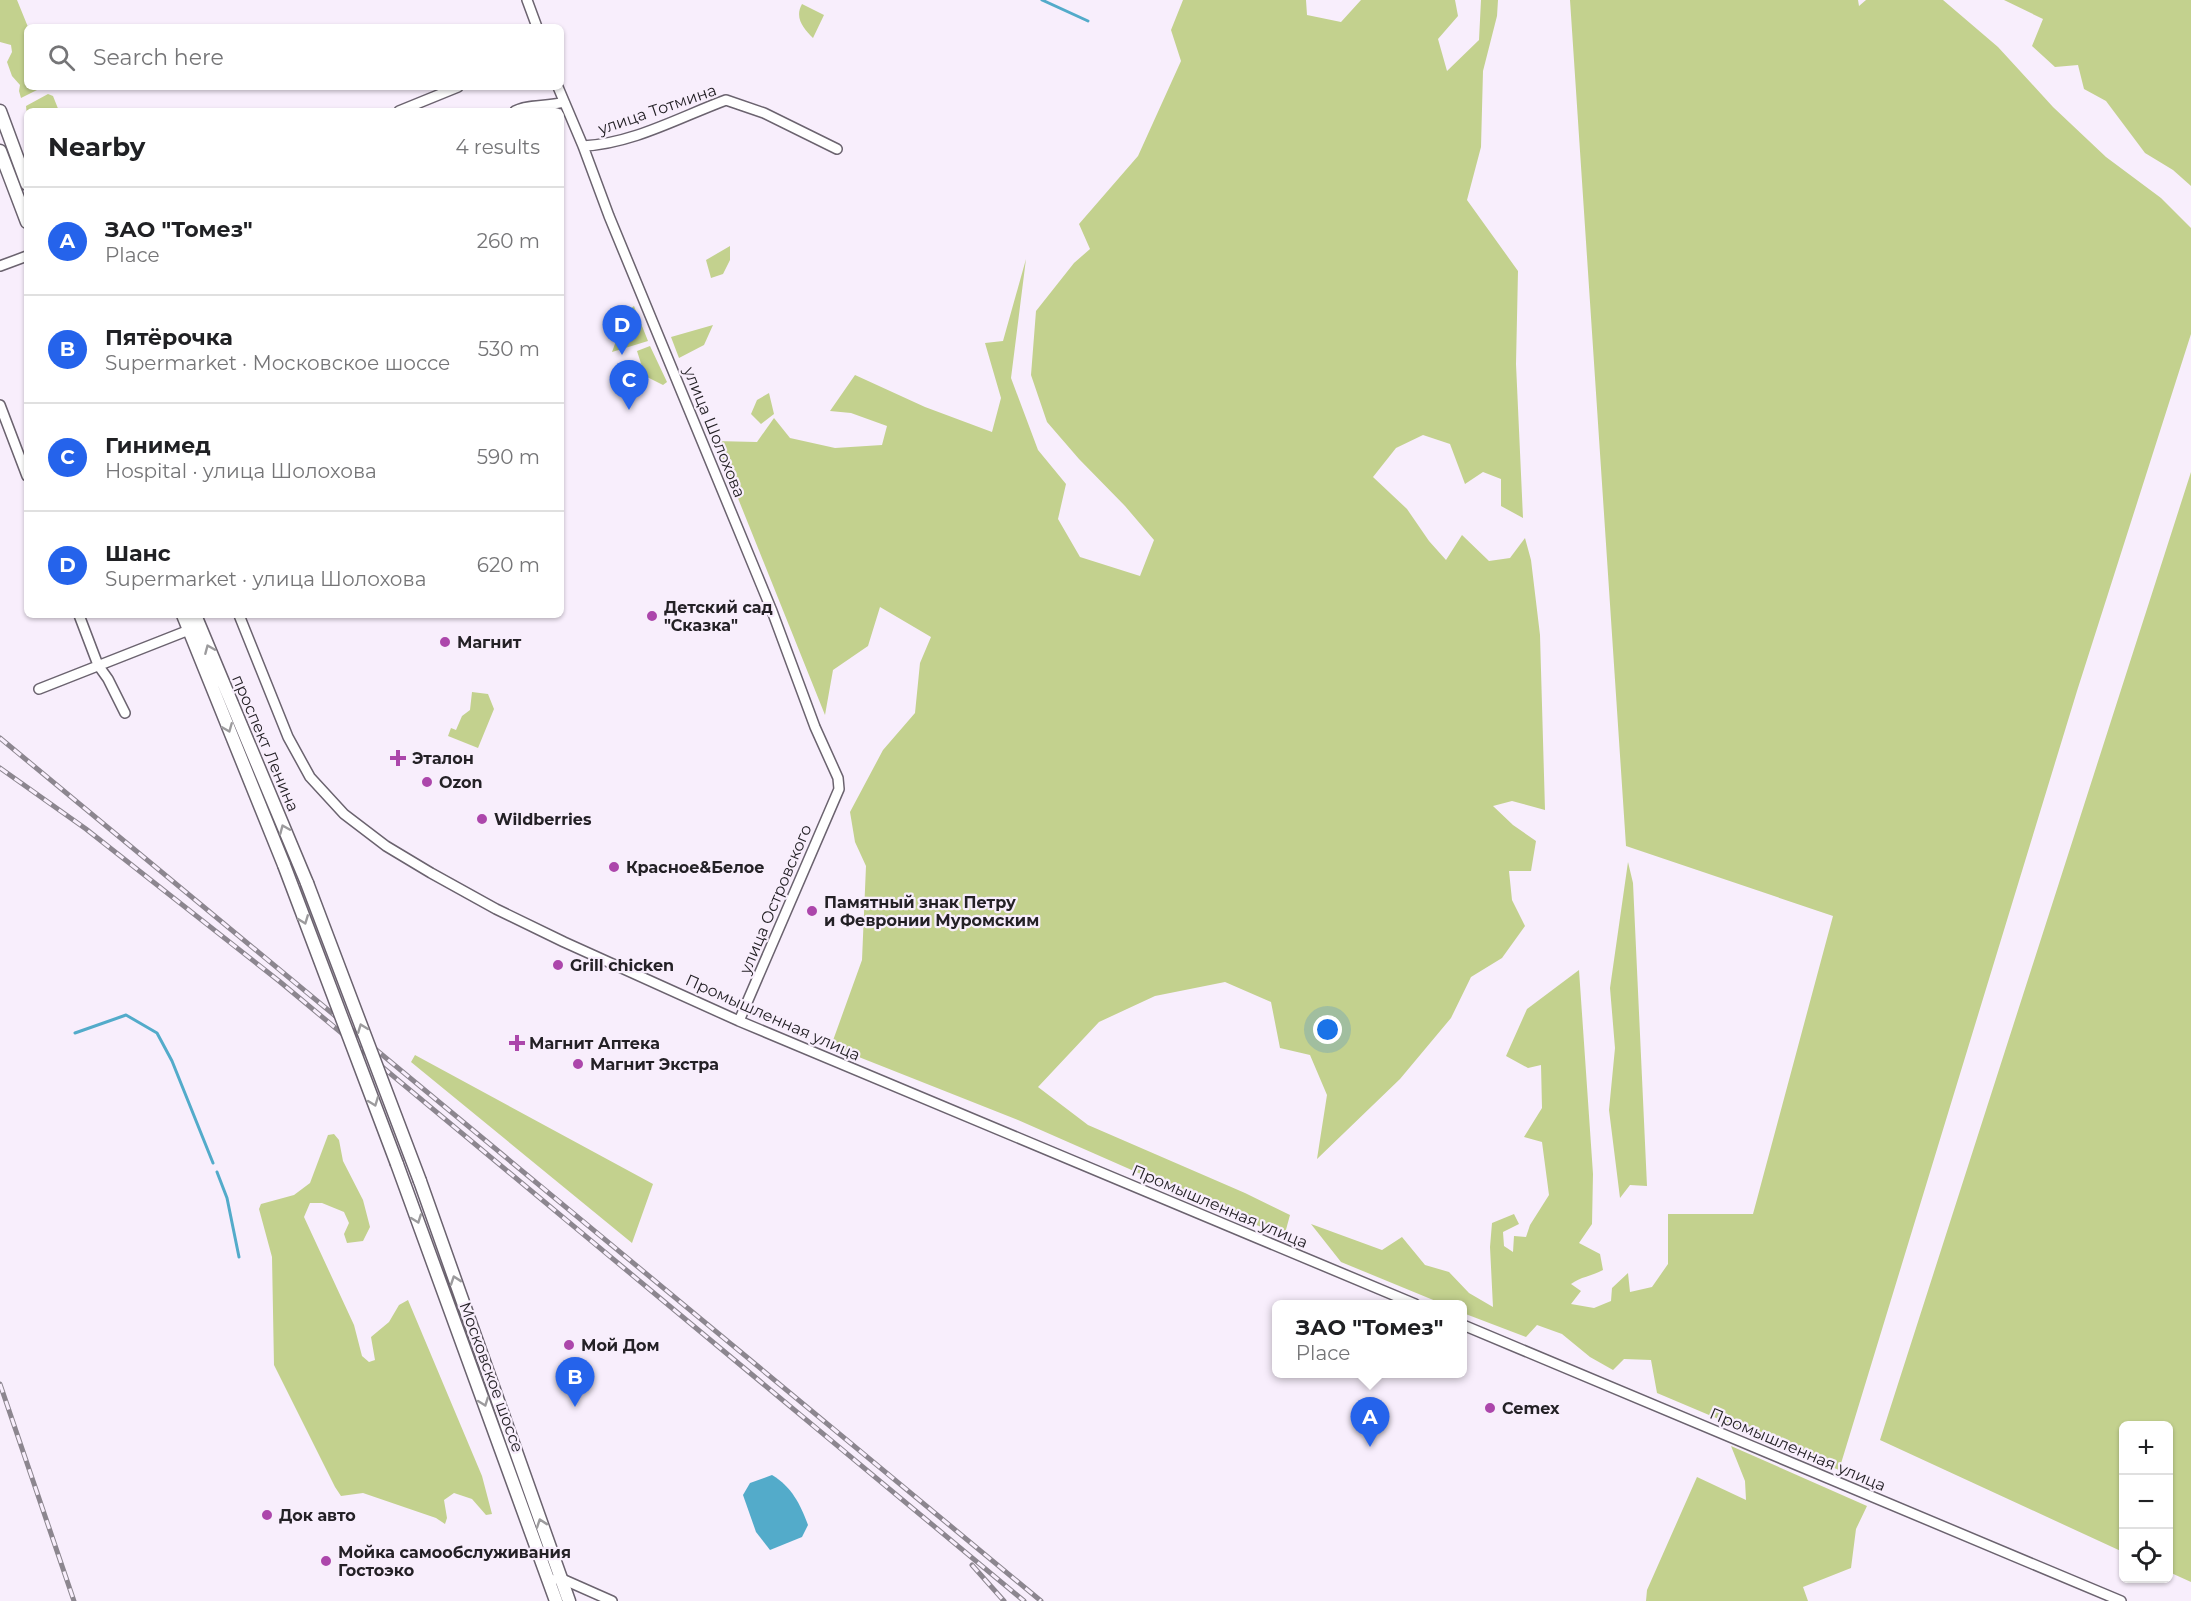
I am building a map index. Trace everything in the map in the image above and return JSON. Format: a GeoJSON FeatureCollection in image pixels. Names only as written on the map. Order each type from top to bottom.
{"type":"FeatureCollection","features":[{"type":"Feature","properties":{"kind":"main road"},"geometry":{"type":"LineString","coordinates":[[0,111],[24,176]]}},
{"type":"Feature","properties":{"kind":"main road"},"geometry":{"type":"LineString","coordinates":[[0,152],[24,214]]}},
{"type":"Feature","properties":{"kind":"main road","name":"проспект Ленина"},"geometry":{"type":"LineString","coordinates":[[184,618],[284,865],[397,1164]]}},
{"type":"Feature","properties":{"kind":"main road","name":"проспект Ленина"},"geometry":{"type":"LineString","coordinates":[[196,618],[307,883],[420,1181]]}},
{"type":"Feature","properties":{"kind":"main road","name":"Московское шоссе"},"geometry":{"type":"LineString","coordinates":[[397,1164],[554,1579],[569,1601]]}},
{"type":"Feature","properties":{"kind":"main road","name":"Московское шоссе"},"geometry":{"type":"LineString","coordinates":[[420,1181],[554,1579],[556,1601]]}},
{"type":"Feature","properties":{"kind":"street"},"geometry":{"type":"LineString","coordinates":[[527,0],[536,24]]}},
{"type":"Feature","properties":{"kind":"street"},"geometry":{"type":"LineString","coordinates":[[406,108],[451,90]]}},
{"type":"Feature","properties":{"kind":"street","name":"улица Шолохова"},"geometry":{"type":"LineString","coordinates":[[559,90],[772,611],[815,727],[838,778],[839,789]]}},
{"type":"Feature","properties":{"kind":"street","name":"улица Тотмина"},"geometry":{"type":"LineString","coordinates":[[583,146],[605,145],[726,100],[764,113],[837,149]]}},
{"type":"Feature","properties":{"kind":"street"},"geometry":{"type":"LineString","coordinates":[[520,108],[551,106],[564,102]]}},
{"type":"Feature","properties":{"kind":"street"},"geometry":{"type":"LineString","coordinates":[[0,266],[24,257]]}},
{"type":"Feature","properties":{"kind":"street"},"geometry":{"type":"LineString","coordinates":[[0,405],[24,468]]}},
{"type":"Feature","properties":{"kind":"street"},"geometry":{"type":"LineString","coordinates":[[80,618],[98,665],[108,679],[125,713]]}},
{"type":"Feature","properties":{"kind":"street","name":"Промышленная улица"},"geometry":{"type":"LineString","coordinates":[[240,618],[288,737],[310,777],[344,814],[386,846],[496,909],[739,1021],[1403,1300]]}},
{"type":"Feature","properties":{"kind":"street"},"geometry":{"type":"LineString","coordinates":[[39,689],[189,630]]}},
{"type":"Feature","properties":{"kind":"street","name":"улица Островского"},"geometry":{"type":"LineString","coordinates":[[739,1021],[839,789]]}},
{"type":"Feature","properties":{"kind":"street","name":"Промышленная улица"},"geometry":{"type":"LineString","coordinates":[[1467,1327],[2121,1601]]}},
{"type":"Feature","properties":{"kind":"street"},"geometry":{"type":"LineString","coordinates":[[554,1579],[612,1601]]}},
{"type":"Feature","properties":{"kind":"green space"},"geometry":{"type":"Polygon","coordinates":[[[0,0],[17,0],[27,24],[24,24],[24,90],[37,90],[21,98],[20,85],[12,76],[7,62],[12,52],[11,45],[0,42],[0,0]]]}},
{"type":"Feature","properties":{"kind":"green space"},"geometry":{"type":"Polygon","coordinates":[[[1183,0],[1306,0],[1307,15],[1341,22],[1361,0],[1455,0],[1458,16],[1438,39],[1447,71],[1479,40],[1481,0],[1498,0],[1497,16],[1483,71],[1481,147],[1467,200],[1518,271],[1516,364],[1523,518],[1501,506],[1501,479],[1483,472],[1465,484],[1450,444],[1423,435],[1396,448],[1373,477],[1407,509],[1429,541],[1446,560],[1462,535],[1489,561],[1510,558],[1525,538],[1531,560],[1540,635],[1545,810],[1512,801],[1493,806],[1513,825],[1536,841],[1531,871],[1509,871],[1512,900],[1525,926],[1502,958],[1471,977],[1451,1018],[1400,1079],[1317,1159],[1327,1095],[1310,1055],[1280,1048],[1271,1002],[1225,982],[1155,996],[1099,1022],[1038,1087],[1088,1125],[1290,1215],[1284,1237],[1018,1120],[831,1046],[862,960],[866,866],[855,842],[850,812],[883,750],[915,713],[920,663],[931,637],[880,607],[868,646],[833,670],[825,715],[715,441],[757,442],[774,418],[790,438],[835,448],[882,445],[887,426],[851,413],[830,411],[855,375],[925,407],[992,432],[1001,398],[985,343],[1003,341],[1026,259],[1011,378],[1038,450],[1066,484],[1058,519],[1080,557],[1140,576],[1154,540],[1047,422],[1031,375],[1036,311],[1074,263],[1090,249],[1079,224],[1138,156],[1181,61],[1171,30],[1183,0]]]}},
{"type":"Feature","properties":{"kind":"green space"},"geometry":{"type":"Polygon","coordinates":[[[1570,0],[1858,0],[1859,6],[1866,0],[1943,0],[1998,47],[2053,107],[2106,157],[2161,198],[2191,228],[2191,334],[2077,691],[1839,1470],[1657,1393],[1651,1360],[1624,1359],[1613,1370],[1590,1357],[1562,1334],[1537,1325],[1526,1337],[1467,1315],[1467,1300],[1433,1300],[1341,1262],[1311,1224],[1382,1250],[1402,1237],[1425,1265],[1449,1272],[1469,1293],[1493,1307],[1490,1247],[1492,1223],[1514,1214],[1519,1224],[1503,1232],[1504,1246],[1513,1252],[1514,1236],[1526,1237],[1530,1225],[1549,1195],[1542,1142],[1524,1137],[1542,1108],[1541,1065],[1528,1068],[1506,1056],[1527,1009],[1579,970],[1593,1174],[1592,1224],[1579,1243],[1600,1254],[1603,1270],[1571,1284],[1581,1291],[1571,1304],[1594,1308],[1611,1301],[1612,1288],[1628,1273],[1630,1292],[1652,1287],[1668,1264],[1668,1214],[1753,1214],[1833,916],[1626,846],[1570,0]]]}},
{"type":"Feature","properties":{"kind":"green space"},"geometry":{"type":"Polygon","coordinates":[[[2004,0],[2191,0],[2191,186],[2173,170],[2145,153],[2106,101],[2084,89],[2078,65],[2055,67],[2032,46],[2043,19],[2004,0]]]}},
{"type":"Feature","properties":{"kind":"green space"},"geometry":{"type":"Polygon","coordinates":[[[802,4],[824,15],[813,38],[803,27],[800,19],[802,4]]]}},
{"type":"Feature","properties":{"kind":"green space"},"geometry":{"type":"Polygon","coordinates":[[[48,94],[53,96],[58,108],[26,108],[48,94]]]}},
{"type":"Feature","properties":{"kind":"green space"},"geometry":{"type":"Polygon","coordinates":[[[730,246],[730,260],[723,274],[711,278],[706,260],[730,246]]]}},
{"type":"Feature","properties":{"kind":"green space"},"geometry":{"type":"Polygon","coordinates":[[[634,306],[648,341],[612,352],[627,311],[634,306]]]}},
{"type":"Feature","properties":{"kind":"green space"},"geometry":{"type":"Polygon","coordinates":[[[713,325],[704,345],[679,358],[671,337],[713,325]]]}},
{"type":"Feature","properties":{"kind":"green space"},"geometry":{"type":"Polygon","coordinates":[[[650,346],[667,382],[663,385],[645,376],[637,351],[650,346]]]}},
{"type":"Feature","properties":{"kind":"green space"},"geometry":{"type":"Polygon","coordinates":[[[769,393],[774,414],[761,424],[751,414],[757,400],[769,393]]]}},
{"type":"Feature","properties":{"kind":"green space"},"geometry":{"type":"Polygon","coordinates":[[[2191,472],[2191,1582],[2173,1574],[2173,1421],[2119,1421],[2119,1550],[1880,1440],[2191,472]]]}},
{"type":"Feature","properties":{"kind":"green space"},"geometry":{"type":"Polygon","coordinates":[[[472,692],[488,694],[494,709],[478,748],[448,736],[451,728],[456,730],[462,716],[470,710],[472,692]]]}},
{"type":"Feature","properties":{"kind":"green space"},"geometry":{"type":"Polygon","coordinates":[[[1628,862],[1633,883],[1647,1186],[1630,1185],[1620,1198],[1609,1110],[1615,1048],[1610,988],[1628,862]]]}},
{"type":"Feature","properties":{"kind":"green space"},"geometry":{"type":"Polygon","coordinates":[[[415,1055],[653,1184],[632,1243],[411,1062],[415,1055]]]}},
{"type":"Feature","properties":{"kind":"green space"},"geometry":{"type":"Polygon","coordinates":[[[334,1134],[339,1140],[343,1161],[363,1200],[370,1227],[363,1241],[347,1243],[344,1234],[349,1223],[344,1212],[322,1203],[310,1203],[304,1217],[354,1325],[362,1356],[369,1362],[375,1360],[371,1337],[389,1322],[399,1305],[408,1300],[482,1476],[492,1514],[486,1515],[472,1499],[454,1493],[444,1500],[447,1518],[445,1524],[436,1518],[363,1493],[341,1496],[274,1365],[272,1257],[259,1209],[261,1204],[294,1195],[310,1183],[328,1135],[334,1134]]]}},
{"type":"Feature","properties":{"kind":"green space"},"geometry":{"type":"Polygon","coordinates":[[[1731,1446],[1867,1506],[1856,1529],[1851,1568],[1803,1587],[1808,1601],[1646,1601],[1647,1590],[1697,1477],[1746,1500],[1745,1481],[1731,1446]]]}},
{"type":"Feature","properties":{"kind":"water"},"geometry":{"type":"Polygon","coordinates":[[[772,1475],[785,1485],[794,1497],[808,1525],[802,1537],[770,1550],[756,1532],[743,1495],[750,1483],[772,1475]]]}},
{"type":"Feature","properties":{"kind":"waterway"},"geometry":{"type":"LineString","coordinates":[[1042,0],[1088,21]]}},
{"type":"Feature","properties":{"kind":"waterway"},"geometry":{"type":"LineString","coordinates":[[75,1033],[126,1015],[157,1033],[172,1061],[213,1163]]}},
{"type":"Feature","properties":{"kind":"waterway"},"geometry":{"type":"LineString","coordinates":[[217,1172],[227,1198],[239,1257]]}},
{"type":"Feature","properties":{"kind":"railway"},"geometry":{"type":"LineString","coordinates":[[0,738],[1041,1601]]}},
{"type":"Feature","properties":{"kind":"railway"},"geometry":{"type":"LineString","coordinates":[[0,768],[86,829],[279,981],[1024,1601]]}},
{"type":"Feature","properties":{"kind":"railway"},"geometry":{"type":"LineString","coordinates":[[0,1384],[74,1601]]}},
{"type":"Feature","properties":{"kind":"railway"},"geometry":{"type":"LineString","coordinates":[[972,1565],[1004,1601]]}},
{"type":"Feature","properties":{"kind":"place","name":"Шанс"},"geometry":{"type":"Point","coordinates":[622,355]}},
{"type":"Feature","properties":{"kind":"place","name":"Гинимед"},"geometry":{"type":"Point","coordinates":[629,410]}},
{"type":"Feature","properties":{"kind":"place","name":"Детский сад \"Сказка\""},"geometry":{"type":"Point","coordinates":[652,616]}},
{"type":"Feature","properties":{"kind":"place","name":"Магнит"},"geometry":{"type":"Point","coordinates":[445,642]}},
{"type":"Feature","properties":{"kind":"place","name":"Эталон"},"geometry":{"type":"Point","coordinates":[398,758]}},
{"type":"Feature","properties":{"kind":"place","name":"Ozon"},"geometry":{"type":"Point","coordinates":[427,782]}},
{"type":"Feature","properties":{"kind":"place","name":"Wildberries"},"geometry":{"type":"Point","coordinates":[482,819]}},
{"type":"Feature","properties":{"kind":"place","name":"Красное&Белое"},"geometry":{"type":"Point","coordinates":[614,867]}},
{"type":"Feature","properties":{"kind":"place","name":"Памятный знак Петру и Февронии Муромским"},"geometry":{"type":"Point","coordinates":[812,911]}},
{"type":"Feature","properties":{"kind":"place","name":"Grill chicken"},"geometry":{"type":"Point","coordinates":[558,965]}},
{"type":"Feature","properties":{"kind":"place","name":"Магнит Аптека"},"geometry":{"type":"Point","coordinates":[517,1043]}},
{"type":"Feature","properties":{"kind":"place","name":"Магнит Экстра"},"geometry":{"type":"Point","coordinates":[578,1064]}},
{"type":"Feature","properties":{"kind":"place","name":"Мой Дом"},"geometry":{"type":"Point","coordinates":[569,1345]}},
{"type":"Feature","properties":{"kind":"place","name":"Пятёрочка"},"geometry":{"type":"Point","coordinates":[575,1407]}},
{"type":"Feature","properties":{"kind":"place","name":"Cemex"},"geometry":{"type":"Point","coordinates":[1490,1408]}},
{"type":"Feature","properties":{"kind":"place","name":"ЗАО \"Томез\""},"geometry":{"type":"Point","coordinates":[1370,1447]}},
{"type":"Feature","properties":{"kind":"place","name":"Док авто"},"geometry":{"type":"Point","coordinates":[267,1515]}},
{"type":"Feature","properties":{"kind":"place","name":"Мойка самообслуживания Гостоэко"},"geometry":{"type":"Point","coordinates":[326,1561]}}]}
